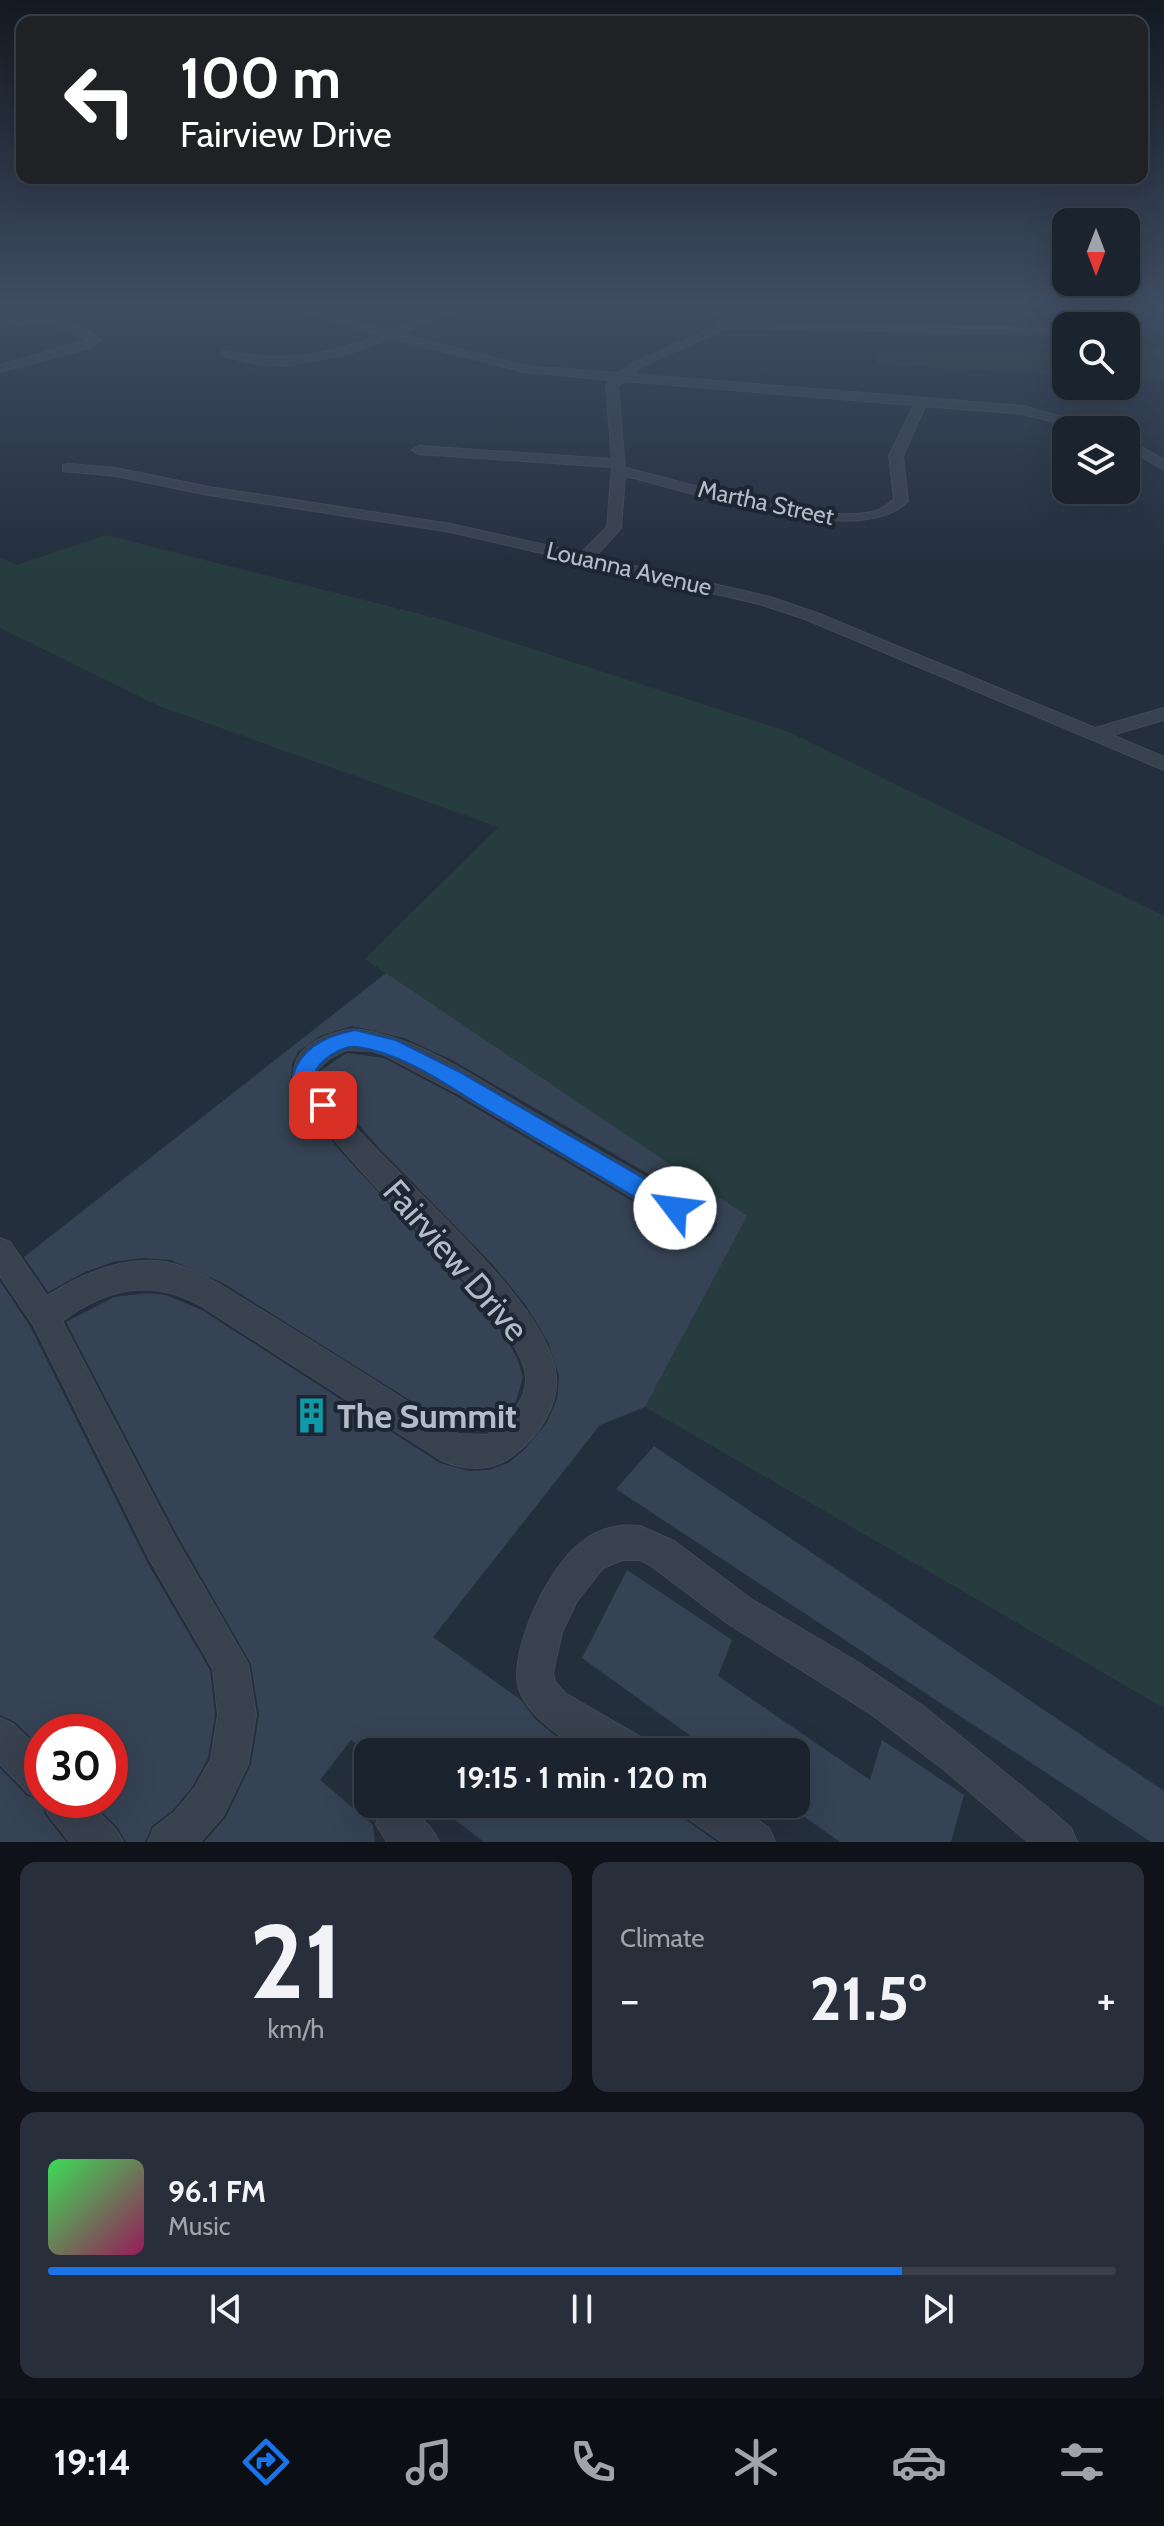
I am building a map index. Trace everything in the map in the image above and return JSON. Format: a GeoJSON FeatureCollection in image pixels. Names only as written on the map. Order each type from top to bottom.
{"type":"FeatureCollection","features":[{"type":"Feature","properties":{"kind":"street"},"geometry":{"type":"LineString","coordinates":[[585,558],[614,528],[618,467],[613,392]]}},
{"type":"Feature","properties":{"kind":"street"},"geometry":{"type":"LineString","coordinates":[[800,392],[1023,410],[1052,417]]}},
{"type":"Feature","properties":{"kind":"street","name":"Martha Street"},"geometry":{"type":"LineString","coordinates":[[419,450],[618,467],[792,512],[858,520],[892,510],[901,501],[896,456],[921,402]]}},
{"type":"Feature","properties":{"kind":"street"},"geometry":{"type":"LineString","coordinates":[[1140,451],[1164,466]]}},
{"type":"Feature","properties":{"kind":"street","name":"Louanna Avenue"},"geometry":{"type":"LineString","coordinates":[[68,468],[116,472],[209,491],[451,528],[791,608],[1164,764]]}},
{"type":"Feature","properties":{"kind":"street"},"geometry":{"type":"LineString","coordinates":[[1096,734],[1164,714]]}},
{"type":"Feature","properties":{"kind":"street","name":"Fairview Drive"},"geometry":{"type":"LineString","coordinates":[[44,1316],[77,1293],[99,1284],[131,1276],[173,1278],[296,1347],[452,1449],[472,1454],[488,1453],[503,1445],[529,1415],[541,1387],[540,1369],[527,1335],[472,1269],[358,1149],[311,1091],[304,1076],[306,1066],[318,1054],[339,1042],[355,1038],[389,1046],[450,1078],[700,1223]]}},
{"type":"Feature","properties":{"kind":"street"},"geometry":{"type":"LineString","coordinates":[[0,1252],[44,1316],[162,1548],[230,1664],[237,1715],[229,1764],[209,1802],[189,1826],[168,1842]]}},
{"type":"Feature","properties":{"kind":"street"},"geometry":{"type":"LineString","coordinates":[[607,1738],[548,1703],[538,1690],[533,1671],[547,1622],[584,1565],[603,1547],[640,1543],[679,1565],[738,1610],[858,1684],[963,1759],[1057,1842]]}},
{"type":"Feature","properties":{"kind":"street"},"geometry":{"type":"LineString","coordinates":[[0,1737],[24,1761]]}},
{"type":"Feature","properties":{"kind":"street"},"geometry":{"type":"LineString","coordinates":[[76,1818],[86,1831],[103,1842]]}},
{"type":"Feature","properties":{"kind":"street"},"geometry":{"type":"LineString","coordinates":[[722,1818],[755,1842]]}},
{"type":"Feature","properties":{"kind":"green space"},"geometry":{"type":"Polygon","coordinates":[[[106,535],[440,619],[789,732],[1164,916],[1164,1708],[645,1407],[746,1216],[365,959],[498,827],[159,706],[0,628],[0,557],[16,565],[106,535]]]}},
{"type":"Feature","properties":{"kind":"building","name":"The Summit"},"geometry":{"type":"Polygon","coordinates":[[[386,973],[747,1216],[645,1407],[600,1425],[433,1637],[521,1700],[535,1719],[558,1738],[354,1738],[354,1742],[351,1740],[320,1780],[354,1809],[354,1818],[365,1818],[373,1825],[375,1842],[204,1842],[226,1817],[251,1764],[259,1715],[251,1664],[177,1535],[66,1322],[114,1297],[148,1293],[166,1295],[202,1310],[440,1463],[469,1471],[489,1470],[508,1463],[525,1449],[547,1422],[557,1399],[559,1376],[548,1342],[525,1304],[493,1265],[378,1147],[321,1081],[320,1071],[347,1053],[384,1058],[456,1096],[689,1235],[701,1239],[711,1235],[717,1224],[712,1211],[452,1060],[404,1038],[352,1026],[320,1036],[298,1052],[292,1064],[291,1078],[295,1093],[341,1152],[462,1282],[504,1335],[517,1358],[523,1377],[516,1401],[486,1432],[459,1431],[223,1283],[171,1260],[142,1258],[113,1262],[85,1272],[48,1292],[24,1257],[386,973]]]}},
{"type":"Feature","properties":{"kind":"building"},"geometry":{"type":"Polygon","coordinates":[[[0,1281],[31,1328],[147,1562],[210,1670],[215,1715],[208,1758],[193,1786],[173,1810],[152,1826],[145,1842],[126,1842],[108,1818],[128,1818],[128,1714],[24,1714],[24,1731],[0,1715],[0,1281]]]}},
{"type":"Feature","properties":{"kind":"building"},"geometry":{"type":"Polygon","coordinates":[[[654,1446],[1164,1791],[1164,1842],[1151,1842],[616,1489],[654,1446]]]}},
{"type":"Feature","properties":{"kind":"building"},"geometry":{"type":"Polygon","coordinates":[[[627,1570],[732,1640],[718,1676],[809,1738],[693,1738],[582,1658],[627,1570]]]}},
{"type":"Feature","properties":{"kind":"building"},"geometry":{"type":"Polygon","coordinates":[[[810,1739],[870,1780],[882,1740],[964,1795],[951,1842],[840,1842],[806,1818],[810,1818],[810,1739]]]}},
{"type":"Feature","properties":{"kind":"building"},"geometry":{"type":"Polygon","coordinates":[[[0,1768],[24,1793],[24,1818],[48,1818],[66,1842],[0,1842],[0,1768]]]}},
{"type":"Feature","properties":{"kind":"building"},"geometry":{"type":"Polygon","coordinates":[[[452,1818],[685,1818],[717,1842],[484,1842],[452,1818]]]}},
{"type":"Feature","properties":{"kind":"place","name":"The Summit"},"geometry":{"type":"Point","coordinates":[311,1416]}},
{"type":"Feature","properties":{"kind":"route"},"geometry":{"type":"LineString","coordinates":[[323,1105],[304,1076],[306,1066],[318,1054],[339,1042],[355,1038],[389,1046],[675,1208]]}}]}
